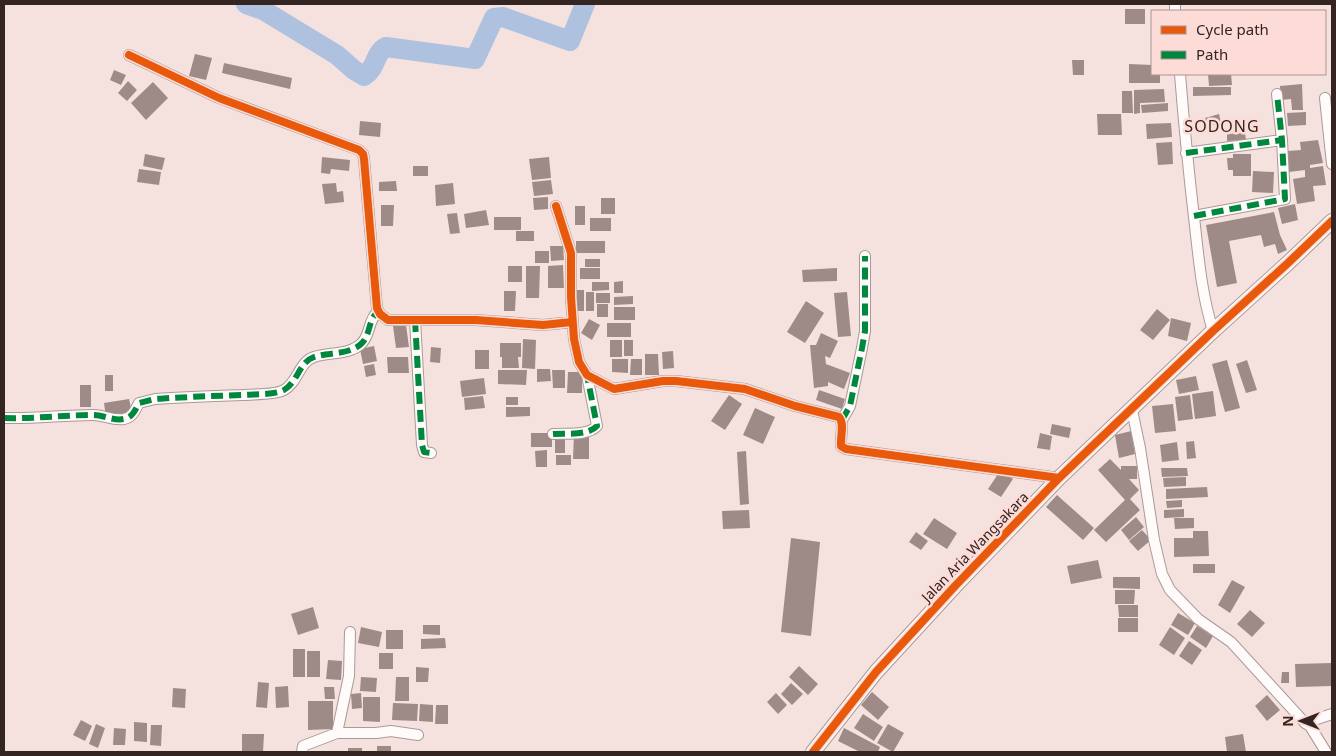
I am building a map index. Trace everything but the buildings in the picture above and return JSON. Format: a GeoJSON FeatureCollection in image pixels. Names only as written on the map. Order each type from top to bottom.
{"type":"FeatureCollection","features":[{"type":"Feature","properties":{"kind":"street"},"geometry":{"type":"LineString","coordinates":[[129,55],[219,98],[359,150],[364,159],[378,311],[383,318],[388,320],[476,320],[543,325],[572,322]]}},
{"type":"Feature","properties":{"kind":"street"},"geometry":{"type":"LineString","coordinates":[[1180,75],[1186,153],[1204,304],[1213,331]]}},
{"type":"Feature","properties":{"kind":"street"},"geometry":{"type":"LineString","coordinates":[[1194,216],[1285,199],[1282,140],[1276,94]]}},
{"type":"Feature","properties":{"kind":"street"},"geometry":{"type":"LineString","coordinates":[[1325,98],[1332,164]]}},
{"type":"Feature","properties":{"kind":"street"},"geometry":{"type":"LineString","coordinates":[[1186,153],[1282,140]]}},
{"type":"Feature","properties":{"kind":"street"},"geometry":{"type":"LineString","coordinates":[[553,434],[585,432],[593,430],[596,426],[587,375],[579,362],[572,322],[570,253],[556,206]]}},
{"type":"Feature","properties":{"kind":"street","name":"Jalan Aria Wangsakara"},"geometry":{"type":"LineString","coordinates":[[813,752],[876,672],[955,586],[1060,478],[1213,331],[1332,221]]}},
{"type":"Feature","properties":{"kind":"street"},"geometry":{"type":"LineString","coordinates":[[865,256],[865,331],[850,406],[842,420],[841,446],[846,449],[1060,478]]}},
{"type":"Feature","properties":{"kind":"street"},"geometry":{"type":"LineString","coordinates":[[4,418],[98,415],[113,420],[125,419],[132,416],[139,403],[155,399],[262,394],[283,391],[292,384],[305,363],[313,357],[341,353],[359,346],[366,340],[371,318],[378,311]]}},
{"type":"Feature","properties":{"kind":"street"},"geometry":{"type":"LineString","coordinates":[[415,320],[422,445],[424,452],[431,453]]}},
{"type":"Feature","properties":{"kind":"street"},"geometry":{"type":"LineString","coordinates":[[587,375],[614,389],[663,381],[745,389],[794,406],[839,417],[842,420]]}},
{"type":"Feature","properties":{"kind":"street"},"geometry":{"type":"LineString","coordinates":[[1132,410],[1140,448],[1154,540],[1162,574],[1170,590],[1198,619],[1231,642],[1310,726],[1326,752]]}},
{"type":"Feature","properties":{"kind":"street"},"geometry":{"type":"LineString","coordinates":[[337,733],[348,676],[350,632]]}},
{"type":"Feature","properties":{"kind":"street"},"geometry":{"type":"LineString","coordinates":[[1305,722],[1332,714]]}},
{"type":"Feature","properties":{"kind":"street"},"geometry":{"type":"LineString","coordinates":[[302,752],[303,746],[337,733],[391,731],[418,735]]}},
{"type":"Feature","properties":{"kind":"waterway"},"geometry":{"type":"LineString","coordinates":[[246,4],[263,10],[337,55],[364,76],[371,69],[379,53],[386,47],[475,59],[494,18],[503,17],[570,41],[585,4]]}},
{"type":"Feature","properties":{"kind":"marked path"},"geometry":{"type":"LineString","coordinates":[[1194,216],[1285,199],[1277,94]]}},
{"type":"Feature","properties":{"kind":"marked path"},"geometry":{"type":"LineString","coordinates":[[1186,153],[1282,140]]}},
{"type":"Feature","properties":{"kind":"marked path"},"geometry":{"type":"LineString","coordinates":[[842,420],[850,406],[865,331],[865,256]]}},
{"type":"Feature","properties":{"kind":"marked path"},"geometry":{"type":"LineString","coordinates":[[4,418],[93,415],[120,419],[132,415],[139,403],[155,399],[280,392],[289,386],[305,363],[314,357],[351,350],[361,344],[378,311]]}},
{"type":"Feature","properties":{"kind":"marked path"},"geometry":{"type":"LineString","coordinates":[[415,320],[422,445],[424,452],[431,453]]}},
{"type":"Feature","properties":{"kind":"marked path"},"geometry":{"type":"LineString","coordinates":[[553,434],[583,433],[597,426],[587,375]]}},
{"type":"Feature","properties":{"kind":"cycle path"},"geometry":{"type":"LineString","coordinates":[[129,55],[219,98],[359,150],[363,154],[377,308],[380,314],[388,320],[476,320],[543,325],[572,322]]}},
{"type":"Feature","properties":{"kind":"cycle path"},"geometry":{"type":"LineString","coordinates":[[556,206],[571,253],[571,297],[574,339],[579,362],[587,375],[614,389],[663,381],[745,389],[795,406],[839,417],[842,427],[841,446],[846,449],[1059,478]]}},
{"type":"Feature","properties":{"kind":"cycle path"},"geometry":{"type":"LineString","coordinates":[[813,752],[876,672],[955,586],[1059,478],[1332,221]]}},
{"type":"Feature","properties":{"kind":"district","name":"SODONG"},"geometry":{"type":"Point","coordinates":[1222,126]}}]}
